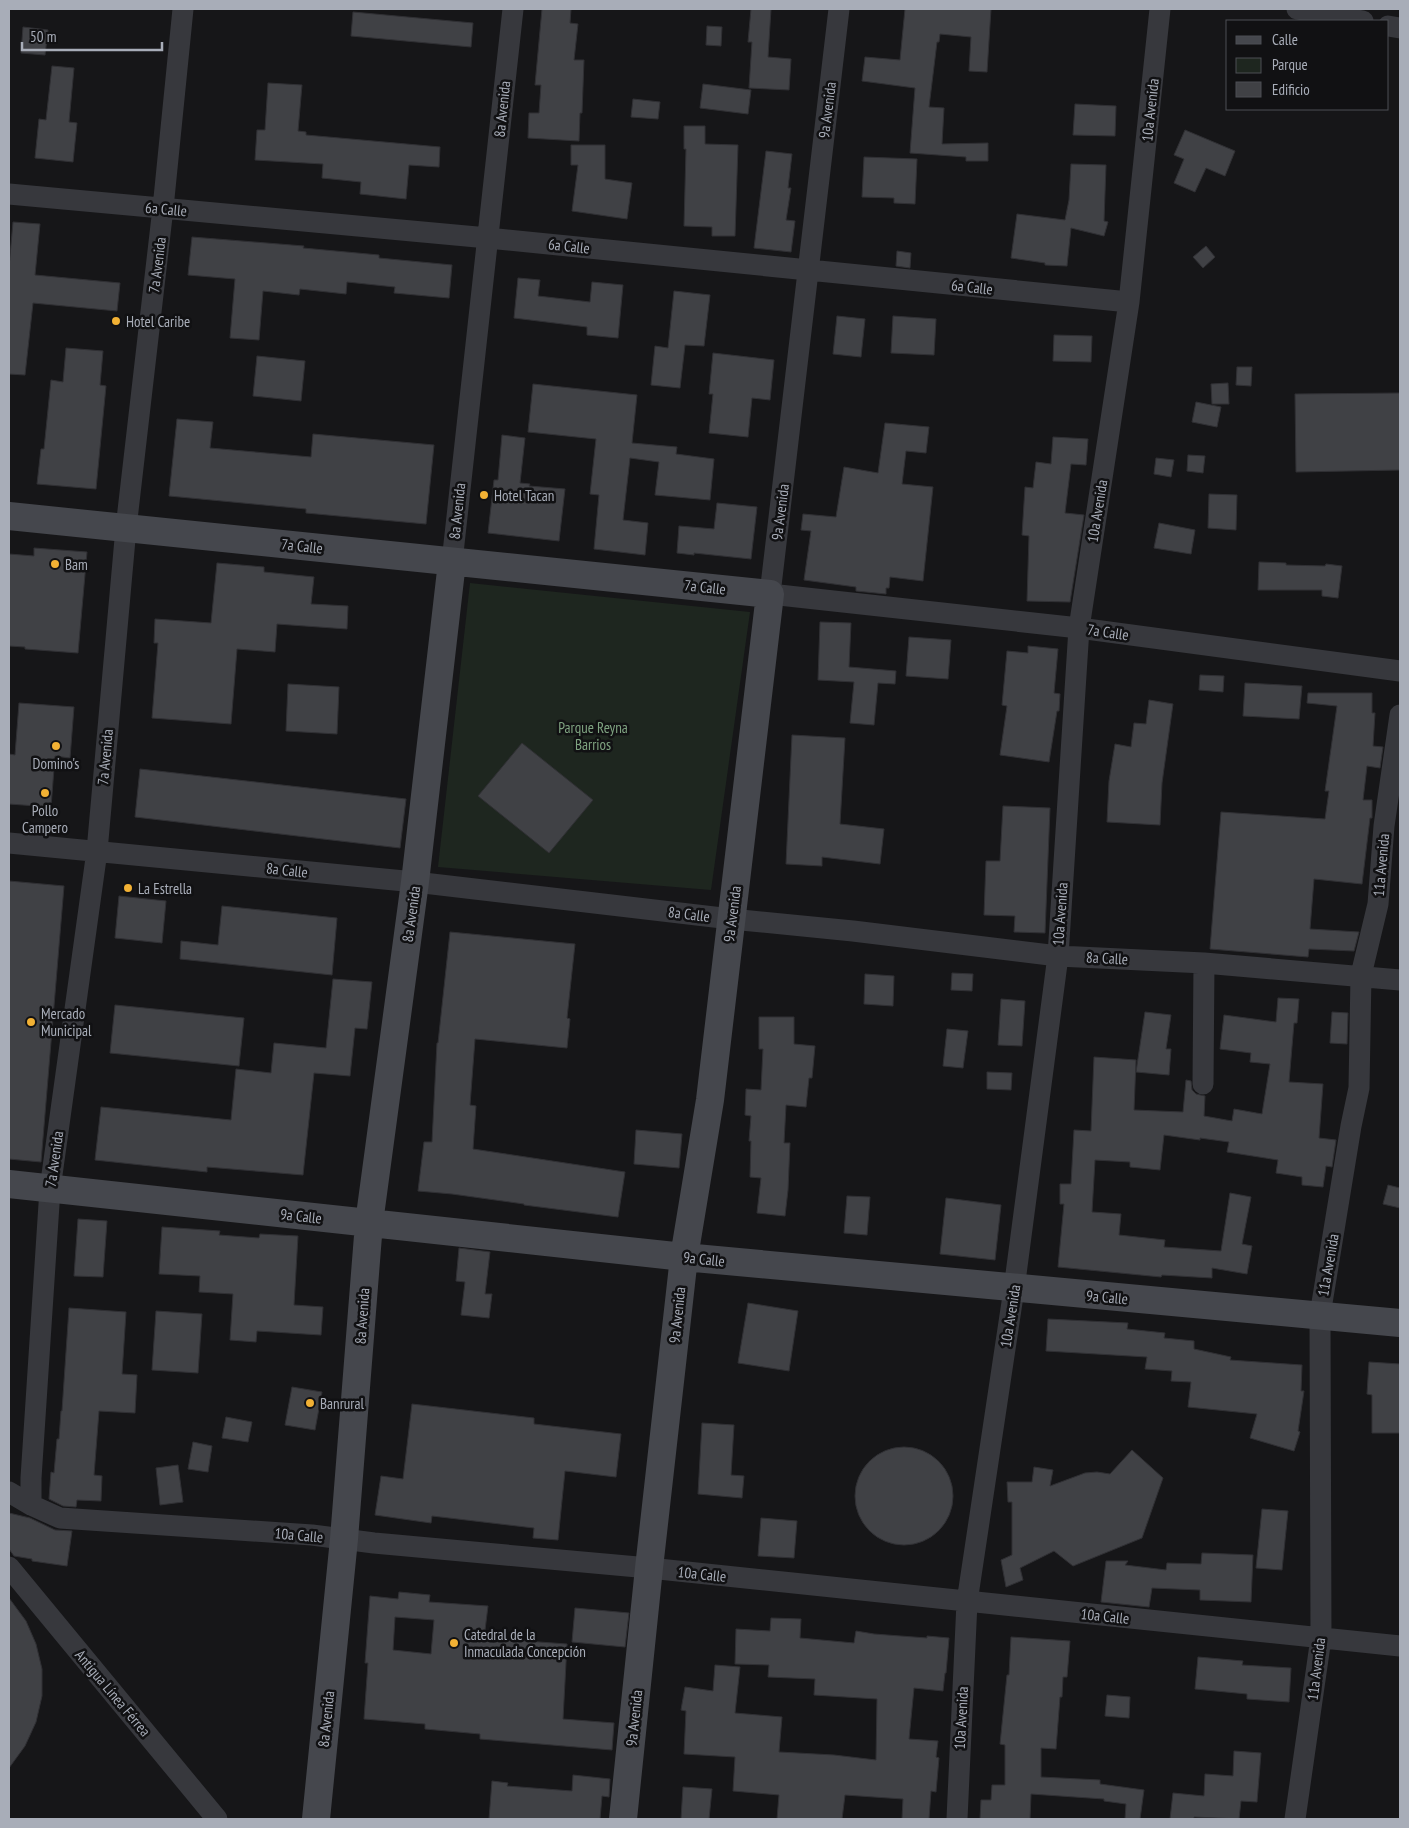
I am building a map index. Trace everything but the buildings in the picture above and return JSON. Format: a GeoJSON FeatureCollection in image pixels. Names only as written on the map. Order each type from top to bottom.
{"type":"FeatureCollection","features":[{"type":"Feature","properties":{"kind":"street","name":"7a Avenida"},"geometry":{"type":"LineString","coordinates":[[31,1505],[31,1478],[50,1189],[97,851],[126,528],[164,208],[183,9]]}},
{"type":"Feature","properties":{"kind":"street","name":"8a Avenida"},"geometry":{"type":"LineString","coordinates":[[316,1819],[344,1539],[369,1223],[415,882],[512,9]]}},
{"type":"Feature","properties":{"kind":"street","name":"9a Avenida"},"geometry":{"type":"LineString","coordinates":[[623,1819],[684,1257],[710,1100],[839,9]]}},
{"type":"Feature","properties":{"kind":"street","name":"10a Avenida"},"geometry":{"type":"LineString","coordinates":[[957,1819],[966,1602],[1014,1289],[1058,956],[1079,628],[1129,302],[1160,9]]}},
{"type":"Feature","properties":{"kind":"street"},"geometry":{"type":"LineString","coordinates":[[1297,9],[1358,20]]}},
{"type":"Feature","properties":{"kind":"street","name":"6a Calle"},"geometry":{"type":"LineString","coordinates":[[9,194],[488,238],[1129,302]]}},
{"type":"Feature","properties":{"kind":"street","name":"7a Calle"},"geometry":{"type":"LineString","coordinates":[[9,516],[770,594],[1079,628],[1400,670]]}},
{"type":"Feature","properties":{"kind":"street","name":"11a Avenida"},"geometry":{"type":"LineString","coordinates":[[1295,1819],[1321,1638],[1320,1315],[1359,1088],[1361,975],[1378,904],[1384,826],[1396,778],[1400,715]]}},
{"type":"Feature","properties":{"kind":"street","name":"8a Calle"},"geometry":{"type":"LineString","coordinates":[[9,843],[415,882],[1058,956],[1204,963],[1361,975],[1400,980]]}},
{"type":"Feature","properties":{"kind":"street"},"geometry":{"type":"LineString","coordinates":[[1203,1084],[1204,963]]}},
{"type":"Feature","properties":{"kind":"street","name":"9a Calle"},"geometry":{"type":"LineString","coordinates":[[9,1184],[684,1257],[1014,1289],[1400,1323]]}},
{"type":"Feature","properties":{"kind":"street","name":"10a Calle"},"geometry":{"type":"LineString","coordinates":[[9,1492],[31,1505],[60,1518],[312,1535],[374,1544],[649,1568],[1400,1646]]}},
{"type":"Feature","properties":{"kind":"street","name":"Antigua Línea Férrea"},"geometry":{"type":"LineString","coordinates":[[9,1567],[217,1819]]}},
{"type":"Feature","properties":{"kind":"green space","name":"Parque Reyna Barrios"},"geometry":{"type":"Polygon","coordinates":[[[470,583],[750,612],[711,890],[438,867],[470,583]]]}},
{"type":"Feature","properties":{"kind":"place","name":"Hotel Caribe"},"geometry":{"type":"Point","coordinates":[116,321]}},
{"type":"Feature","properties":{"kind":"place","name":"Hotel Tacan"},"geometry":{"type":"Point","coordinates":[484,495]}},
{"type":"Feature","properties":{"kind":"place","name":"Bam"},"geometry":{"type":"Point","coordinates":[55,564]}},
{"type":"Feature","properties":{"kind":"place","name":"Domino's"},"geometry":{"type":"Point","coordinates":[56,746]}},
{"type":"Feature","properties":{"kind":"place","name":"Pollo Campero"},"geometry":{"type":"Point","coordinates":[45,793]}},
{"type":"Feature","properties":{"kind":"place","name":"La Estrella"},"geometry":{"type":"Point","coordinates":[128,888]}},
{"type":"Feature","properties":{"kind":"place","name":"Mercado Municipal"},"geometry":{"type":"Point","coordinates":[31,1022]}},
{"type":"Feature","properties":{"kind":"place","name":"Banrural"},"geometry":{"type":"Point","coordinates":[310,1403]}},
{"type":"Feature","properties":{"kind":"place","name":"Catedral de la Inmaculada Concepción"},"geometry":{"type":"Point","coordinates":[454,1643]}}]}
